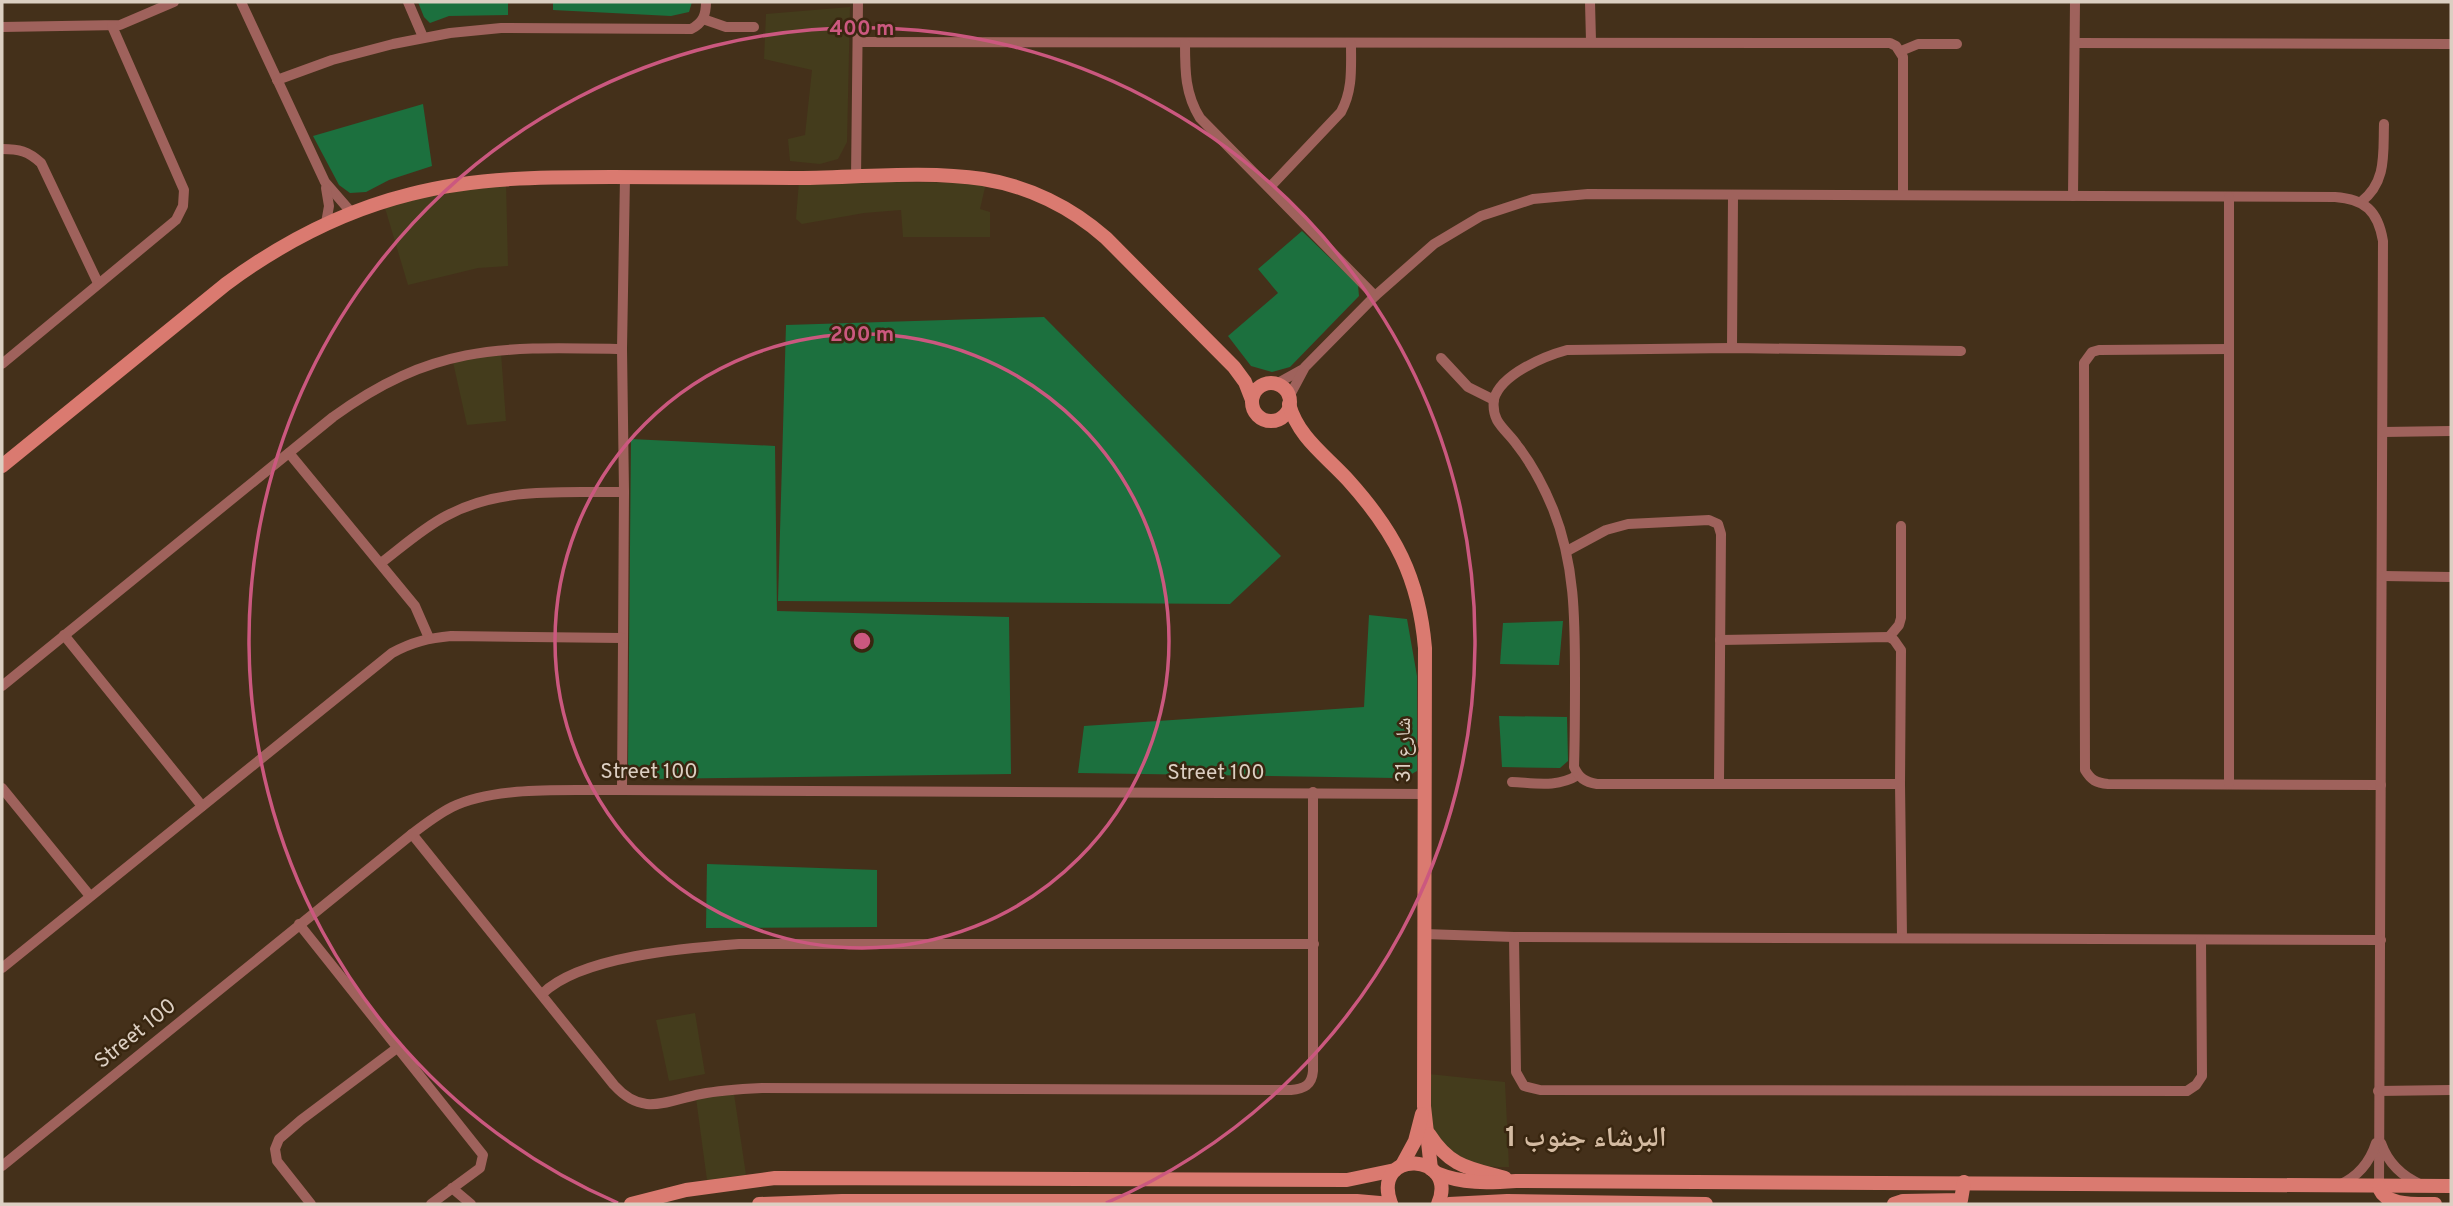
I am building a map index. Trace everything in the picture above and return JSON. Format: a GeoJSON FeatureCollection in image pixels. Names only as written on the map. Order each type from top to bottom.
{"type":"FeatureCollection","features":[{"type":"Feature","properties":{"kind":"main road"},"geometry":{"type":"LineString","coordinates":[[2,466],[260,259],[351,212],[413,193],[476,182],[539,177],[943,176],[983,179],[1021,188],[1056,203],[1090,224],[1105,238],[1234,367],[1245,382],[1259,416],[1272,421],[1285,414],[1289,401],[1286,391],[1234,367]]}},
{"type":"Feature","properties":{"kind":"main road"},"geometry":{"type":"LineString","coordinates":[[1252,400],[1258,388],[1273,384]]}},
{"type":"Feature","properties":{"kind":"main road","name":"شارع 31"},"geometry":{"type":"LineString","coordinates":[[1289,401],[1294,420],[1303,435],[1347,479],[1382,522],[1404,558],[1422,617],[1425,648],[1424,1106],[1433,1171],[1442,1189],[1438,1204]]}},
{"type":"Feature","properties":{"kind":"main road","name":"شارع 31"},"geometry":{"type":"LineString","coordinates":[[1272,421],[1303,435]]}},
{"type":"Feature","properties":{"kind":"main road","name":"شارع 31"},"geometry":{"type":"LineString","coordinates":[[1391,1204],[1387,1194],[1388,1183],[1415,1141],[1424,1106]]}},
{"type":"Feature","properties":{"kind":"main road"},"geometry":{"type":"LineString","coordinates":[[1427,1131],[1447,1157],[1458,1164],[1516,1181]]}},
{"type":"Feature","properties":{"kind":"main road"},"geometry":{"type":"LineString","coordinates":[[631,1204],[686,1190],[775,1178],[1347,1180],[1419,1164],[1453,1180],[1479,1184],[1516,1181],[2451,1186]]}},
{"type":"Feature","properties":{"kind":"main road"},"geometry":{"type":"LineString","coordinates":[[1894,1204],[1903,1201],[1962,1200],[1965,1182]]}},
{"type":"Feature","properties":{"kind":"main road"},"geometry":{"type":"LineString","coordinates":[[2379,1186],[2381,1196],[2390,1202],[2435,1204]]}},
{"type":"Feature","properties":{"kind":"main road"},"geometry":{"type":"LineString","coordinates":[[760,1204],[842,1201],[1391,1204]]}},
{"type":"Feature","properties":{"kind":"main road"},"geometry":{"type":"LineString","coordinates":[[1449,1204],[1706,1204]]}},
{"type":"Feature","properties":{"kind":"street"},"geometry":{"type":"LineString","coordinates":[[2,27],[112,26],[129,23],[174,2]]}},
{"type":"Feature","properties":{"kind":"street"},"geometry":{"type":"LineString","coordinates":[[241,2],[325,182],[351,212]]}},
{"type":"Feature","properties":{"kind":"street"},"geometry":{"type":"LineString","coordinates":[[408,2],[423,37]]}},
{"type":"Feature","properties":{"kind":"street"},"geometry":{"type":"LineString","coordinates":[[277,80],[332,60],[423,37],[501,28],[691,29],[704,19],[705,2]]}},
{"type":"Feature","properties":{"kind":"street"},"geometry":{"type":"LineString","coordinates":[[856,178],[858,2]]}},
{"type":"Feature","properties":{"kind":"street"},"geometry":{"type":"LineString","coordinates":[[1590,2],[1591,41]]}},
{"type":"Feature","properties":{"kind":"street"},"geometry":{"type":"LineString","coordinates":[[2073,196],[2075,2]]}},
{"type":"Feature","properties":{"kind":"street"},"geometry":{"type":"LineString","coordinates":[[704,19],[726,27],[754,27]]}},
{"type":"Feature","properties":{"kind":"street"},"geometry":{"type":"LineString","coordinates":[[2,364],[176,220],[183,206],[184,190],[181,182],[112,26]]}},
{"type":"Feature","properties":{"kind":"street"},"geometry":{"type":"LineString","coordinates":[[858,42],[1890,43],[1901,51],[1903,57],[1903,194]]}},
{"type":"Feature","properties":{"kind":"street"},"geometry":{"type":"LineString","coordinates":[[1185,43],[1187,90],[1192,105],[1211,130],[1376,296]]}},
{"type":"Feature","properties":{"kind":"street"},"geometry":{"type":"LineString","coordinates":[[2076,43],[2451,44]]}},
{"type":"Feature","properties":{"kind":"street"},"geometry":{"type":"LineString","coordinates":[[1270,187],[1341,112],[1351,86],[1351,44]]}},
{"type":"Feature","properties":{"kind":"street"},"geometry":{"type":"LineString","coordinates":[[1901,51],[1918,44],[1957,44]]}},
{"type":"Feature","properties":{"kind":"street"},"geometry":{"type":"LineString","coordinates":[[2361,202],[2374,189],[2382,172],[2384,124]]}},
{"type":"Feature","properties":{"kind":"street"},"geometry":{"type":"LineString","coordinates":[[2,149],[19,149],[31,154],[41,163],[98,283]]}},
{"type":"Feature","properties":{"kind":"street"},"geometry":{"type":"LineString","coordinates":[[622,790],[622,349],[625,177]]}},
{"type":"Feature","properties":{"kind":"street"},"geometry":{"type":"LineString","coordinates":[[325,182],[329,206],[326,223]]}},
{"type":"Feature","properties":{"kind":"street"},"geometry":{"type":"LineString","coordinates":[[1289,401],[1306,367],[1376,296],[1434,244],[1481,216],[1506,206],[1560,195],[2335,197],[2361,202],[2373,212],[2381,226],[2383,241],[2384,576],[2379,1186]]}},
{"type":"Feature","properties":{"kind":"street"},"geometry":{"type":"LineString","coordinates":[[1732,197],[1732,348]]}},
{"type":"Feature","properties":{"kind":"street"},"geometry":{"type":"LineString","coordinates":[[2229,197],[2229,784]]}},
{"type":"Feature","properties":{"kind":"street"},"geometry":{"type":"LineString","coordinates":[[2,686],[289,453],[360,398],[389,381],[441,361],[484,351],[517,348],[622,349]]}},
{"type":"Feature","properties":{"kind":"street"},"geometry":{"type":"LineString","coordinates":[[1900,784],[1597,784],[1586,782],[1578,775],[1574,767],[1575,611],[1567,551],[1552,507],[1519,447],[1497,419],[1494,400],[1499,390],[1531,363],[1567,350],[1732,348],[1961,351]]}},
{"type":"Feature","properties":{"kind":"street"},"geometry":{"type":"LineString","coordinates":[[2229,349],[2106,349],[2092,352],[2084,363],[2085,770],[2090,778],[2098,783],[2381,785]]}},
{"type":"Feature","properties":{"kind":"street"},"geometry":{"type":"LineString","coordinates":[[1441,359],[1468,387],[1494,400]]}},
{"type":"Feature","properties":{"kind":"street"},"geometry":{"type":"LineString","coordinates":[[1273,384],[1306,367]]}},
{"type":"Feature","properties":{"kind":"street"},"geometry":{"type":"LineString","coordinates":[[2383,432],[2451,431]]}},
{"type":"Feature","properties":{"kind":"street"},"geometry":{"type":"LineString","coordinates":[[289,453],[415,606],[429,638]]}},
{"type":"Feature","properties":{"kind":"street"},"geometry":{"type":"LineString","coordinates":[[381,563],[444,517],[467,505],[493,497],[519,493],[624,492]]}},
{"type":"Feature","properties":{"kind":"street"},"geometry":{"type":"LineString","coordinates":[[1567,551],[1606,530],[1628,524],[1709,520],[1718,524],[1719,782]]}},
{"type":"Feature","properties":{"kind":"street"},"geometry":{"type":"LineString","coordinates":[[1889,637],[1901,618],[1900,526]]}},
{"type":"Feature","properties":{"kind":"street"},"geometry":{"type":"LineString","coordinates":[[2384,576],[2451,577]]}},
{"type":"Feature","properties":{"kind":"street"},"geometry":{"type":"LineString","coordinates":[[64,635],[202,806]]}},
{"type":"Feature","properties":{"kind":"street"},"geometry":{"type":"LineString","coordinates":[[1720,640],[1889,637],[1899,645],[1902,937]]}},
{"type":"Feature","properties":{"kind":"street"},"geometry":{"type":"LineString","coordinates":[[2,968],[375,665],[410,643],[429,638],[622,638]]}},
{"type":"Feature","properties":{"kind":"street"},"geometry":{"type":"LineString","coordinates":[[1512,782],[1552,784],[1570,780],[1578,775]]}},
{"type":"Feature","properties":{"kind":"street"},"geometry":{"type":"LineString","coordinates":[[2,788],[90,896]]}},
{"type":"Feature","properties":{"kind":"street","name":"Street 100"},"geometry":{"type":"LineString","coordinates":[[2,1166],[412,834],[453,806],[474,798],[519,793],[622,790],[1424,794]]}},
{"type":"Feature","properties":{"kind":"street"},"geometry":{"type":"LineString","coordinates":[[412,834],[622,1094],[646,1105],[658,1105],[701,1094],[762,1088],[1291,1090],[1305,1088],[1312,1077],[1314,792]]}},
{"type":"Feature","properties":{"kind":"street"},"geometry":{"type":"LineString","coordinates":[[299,924],[483,1155],[480,1168],[430,1204]]}},
{"type":"Feature","properties":{"kind":"street"},"geometry":{"type":"LineString","coordinates":[[1424,934],[1514,937],[2381,940]]}},
{"type":"Feature","properties":{"kind":"street"},"geometry":{"type":"LineString","coordinates":[[1514,937],[1516,1072],[1524,1086],[1540,1090],[2187,1091],[2196,1085],[2202,1076],[2201,940]]}},
{"type":"Feature","properties":{"kind":"street"},"geometry":{"type":"LineString","coordinates":[[542,994],[562,977],[615,962],[656,953],[739,944],[1314,944]]}},
{"type":"Feature","properties":{"kind":"street"},"geometry":{"type":"LineString","coordinates":[[311,1204],[277,1161],[275,1149],[279,1139],[397,1048]]}},
{"type":"Feature","properties":{"kind":"street"},"geometry":{"type":"LineString","coordinates":[[2378,1091],[2451,1090]]}},
{"type":"Feature","properties":{"kind":"street"},"geometry":{"type":"LineString","coordinates":[[2334,1187],[2361,1170],[2375,1147],[2378,1134]]}},
{"type":"Feature","properties":{"kind":"street"},"geometry":{"type":"LineString","coordinates":[[2378,1134],[2382,1148],[2392,1164],[2402,1174],[2425,1187]]}},
{"type":"Feature","properties":{"kind":"street"},"geometry":{"type":"LineString","coordinates":[[452,1188],[471,1204]]}},
{"type":"Feature","properties":{"kind":"green space"},"geometry":{"type":"Polygon","coordinates":[[[418,2],[508,2],[508,15],[449,16],[430,23],[424,17],[418,2]]]}},
{"type":"Feature","properties":{"kind":"green space"},"geometry":{"type":"Polygon","coordinates":[[[553,2],[692,2],[689,12],[671,16],[553,10],[553,2]]]}},
{"type":"Feature","properties":{"kind":"green space"},"geometry":{"type":"Polygon","coordinates":[[[423,104],[432,166],[389,180],[366,192],[350,193],[339,185],[313,136],[423,104]]]}},
{"type":"Feature","properties":{"kind":"green space"},"geometry":{"type":"Polygon","coordinates":[[[1302,231],[1358,285],[1359,296],[1290,367],[1272,372],[1251,366],[1228,336],[1278,293],[1258,269],[1302,231]]]}},
{"type":"Feature","properties":{"kind":"green space"},"geometry":{"type":"Polygon","coordinates":[[[1044,317],[1281,556],[1230,604],[778,601],[786,325],[1044,317]]]}},
{"type":"Feature","properties":{"kind":"green space"},"geometry":{"type":"Polygon","coordinates":[[[631,439],[775,446],[777,611],[1009,617],[1011,774],[646,779],[635,775],[628,764],[631,439]]]}},
{"type":"Feature","properties":{"kind":"green space"},"geometry":{"type":"Polygon","coordinates":[[[1369,615],[1407,619],[1417,676],[1417,771],[1408,776],[1395,778],[1078,773],[1084,726],[1364,707],[1369,615]]]}},
{"type":"Feature","properties":{"kind":"green space"},"geometry":{"type":"Polygon","coordinates":[[[1563,621],[1559,665],[1500,664],[1503,623],[1563,621]]]}},
{"type":"Feature","properties":{"kind":"green space"},"geometry":{"type":"Polygon","coordinates":[[[1499,716],[1567,717],[1568,761],[1560,768],[1502,767],[1499,716]]]}},
{"type":"Feature","properties":{"kind":"green space"},"geometry":{"type":"Polygon","coordinates":[[[707,864],[877,870],[877,927],[706,928],[707,864]]]}},
{"type":"Feature","properties":{"kind":"sand"},"geometry":{"type":"Polygon","coordinates":[[[850,7],[847,142],[838,159],[820,164],[790,161],[788,139],[805,135],[812,70],[764,59],[766,14],[850,7]]]}},
{"type":"Feature","properties":{"kind":"sand"},"geometry":{"type":"Polygon","coordinates":[[[799,181],[986,183],[980,209],[990,212],[990,237],[903,237],[901,210],[864,213],[802,224],[796,219],[799,181]]]}},
{"type":"Feature","properties":{"kind":"sand"},"geometry":{"type":"Polygon","coordinates":[[[506,182],[508,266],[478,268],[408,285],[385,208],[446,191],[506,182]]]}},
{"type":"Feature","properties":{"kind":"sand"},"geometry":{"type":"Polygon","coordinates":[[[501,353],[506,421],[467,425],[453,362],[501,353]]]}},
{"type":"Feature","properties":{"kind":"sand"},"geometry":{"type":"Polygon","coordinates":[[[695,1013],[705,1074],[669,1081],[656,1020],[695,1013]]]}},
{"type":"Feature","properties":{"kind":"sand"},"geometry":{"type":"Polygon","coordinates":[[[1429,1074],[1505,1082],[1509,1167],[1473,1163],[1461,1159],[1442,1145],[1435,1135],[1430,1117],[1429,1074]]]}},
{"type":"Feature","properties":{"kind":"sand"},"geometry":{"type":"Polygon","coordinates":[[[734,1094],[746,1175],[707,1180],[696,1098],[734,1094]]]}},
{"type":"Feature","properties":{"kind":"district","name":"البرشاء جنوب 1"},"geometry":{"type":"Point","coordinates":[1586,1136]}}]}
